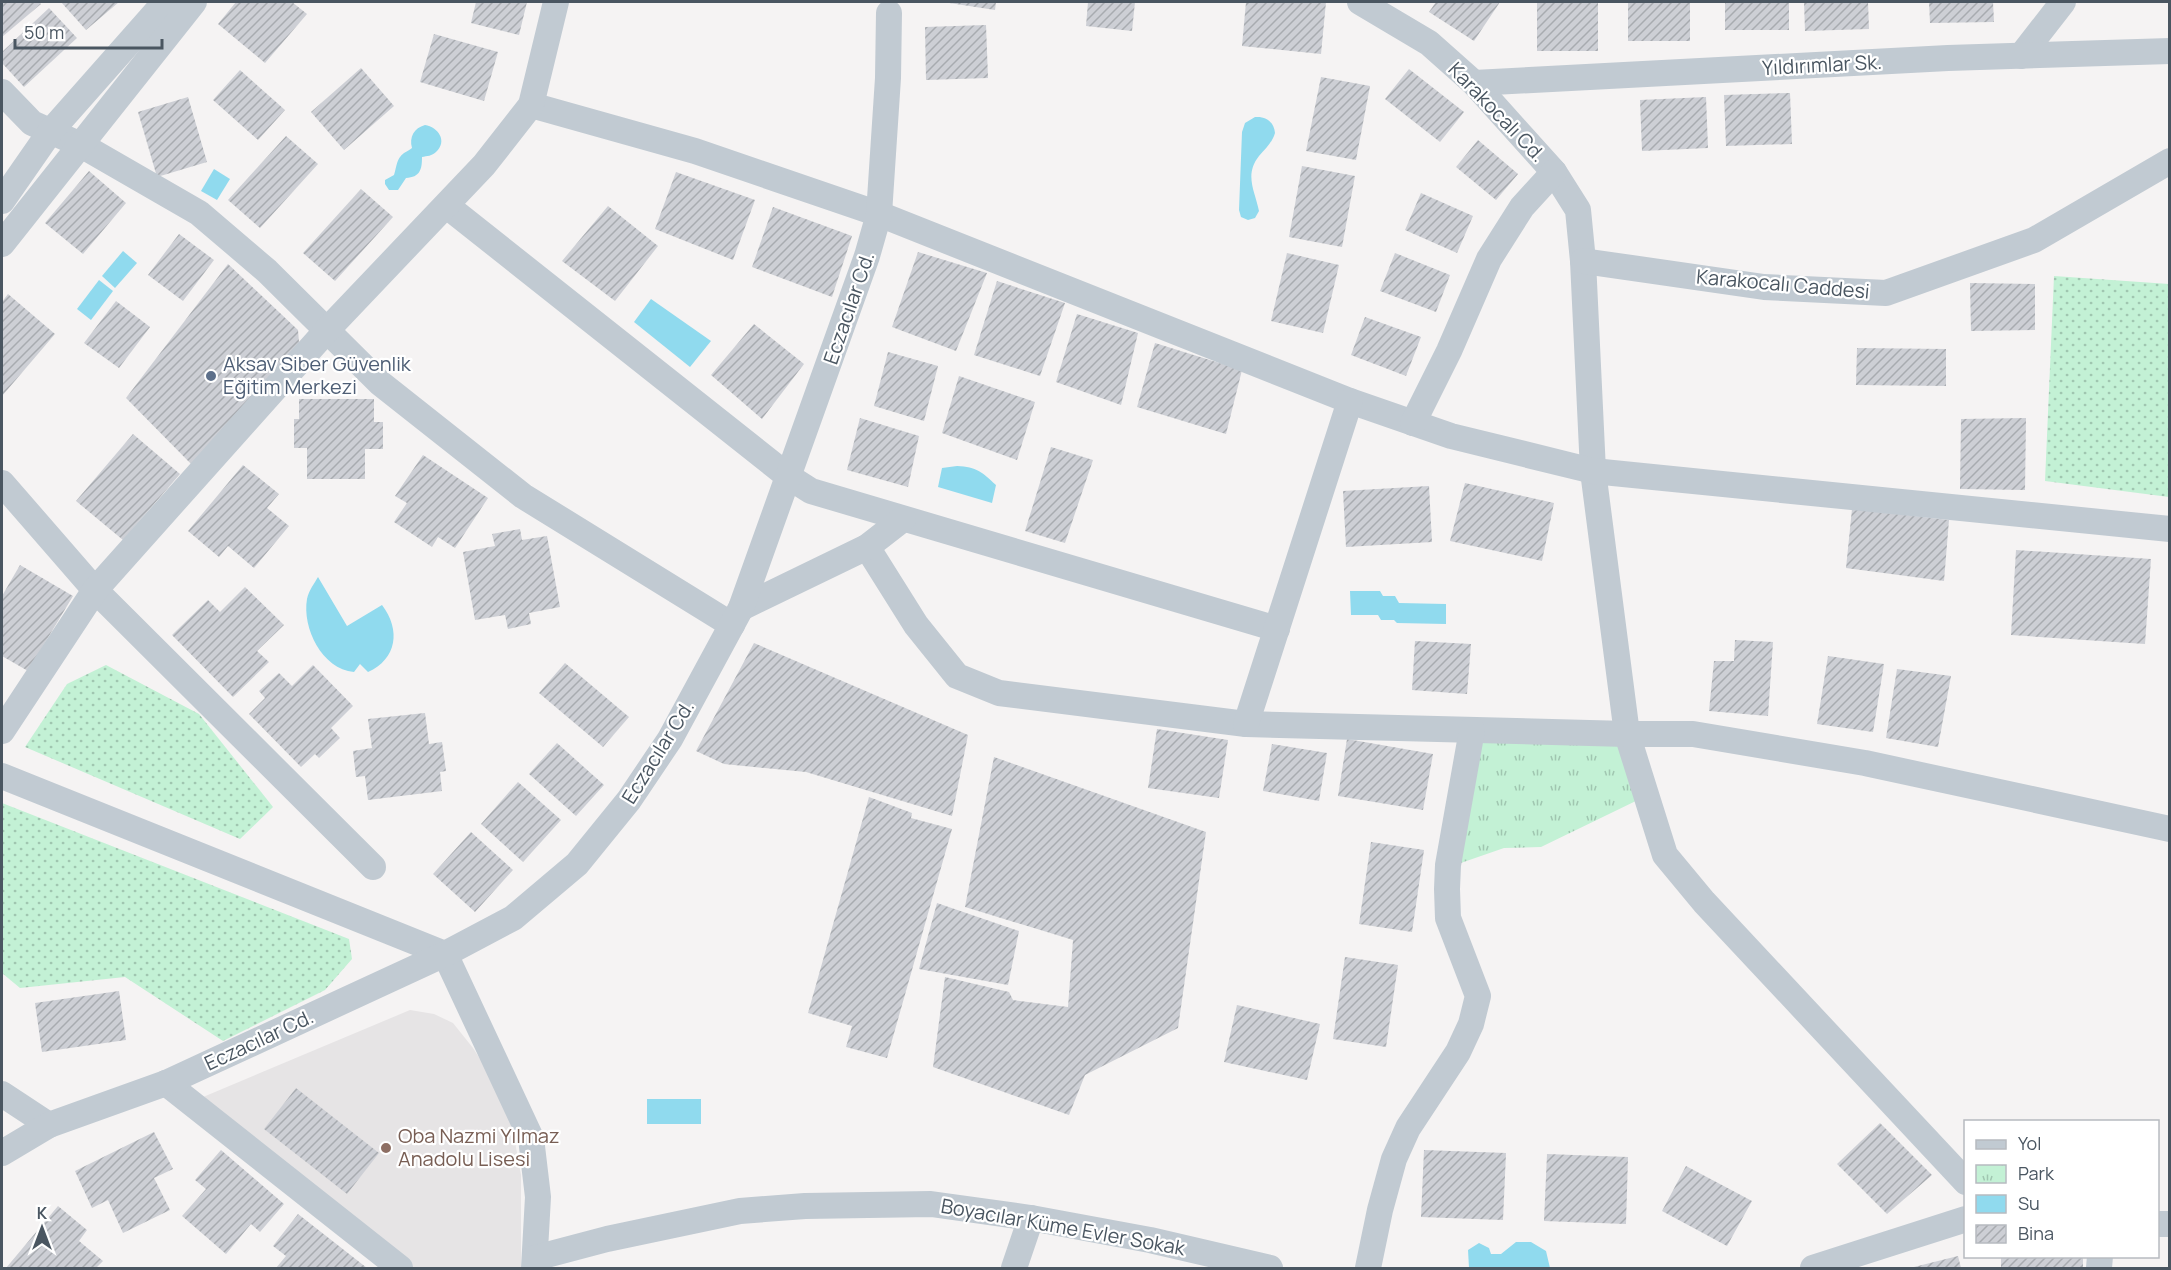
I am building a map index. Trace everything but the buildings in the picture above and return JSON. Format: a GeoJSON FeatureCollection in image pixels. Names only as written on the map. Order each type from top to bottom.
{"type":"FeatureCollection","features":[{"type":"Feature","properties":{"kind":"street"},"geometry":{"type":"LineString","coordinates":[[2,201],[50,132],[165,2]]}},
{"type":"Feature","properties":{"kind":"street"},"geometry":{"type":"LineString","coordinates":[[2,244],[194,2]]}},
{"type":"Feature","properties":{"kind":"street"},"geometry":{"type":"LineString","coordinates":[[2,731],[94,590],[328,329],[484,165],[531,105],[556,2]]}},
{"type":"Feature","properties":{"kind":"street","name":"Karakocalı Cd."},"geometry":{"type":"LineString","coordinates":[[1360,2],[1429,43],[1474,83],[1554,172],[1578,210],[1583,261],[1593,471],[1628,734],[1665,855],[1704,902],[1964,1181]]}},
{"type":"Feature","properties":{"kind":"street"},"geometry":{"type":"LineString","coordinates":[[2021,56],[2063,2]]}},
{"type":"Feature","properties":{"kind":"street","name":"Eczacılar Cd."},"geometry":{"type":"LineString","coordinates":[[2,1153],[49,1125],[166,1083],[445,954],[513,918],[577,864],[629,800],[670,739],[737,616],[867,256],[879,214],[888,78],[889,5]]}},
{"type":"Feature","properties":{"kind":"street","name":"Yıldırımlar Sk."},"geometry":{"type":"LineString","coordinates":[[1474,83],[2021,56],[2169,51]]}},
{"type":"Feature","properties":{"kind":"street"},"geometry":{"type":"LineString","coordinates":[[2,92],[32,123],[81,145],[199,213],[267,271],[380,383],[524,496],[737,616],[867,547],[903,519]]}},
{"type":"Feature","properties":{"kind":"street"},"geometry":{"type":"LineString","coordinates":[[531,105],[695,151],[879,214],[1350,401],[1451,436],[1593,471],[2169,529]]}},
{"type":"Feature","properties":{"kind":"street","name":"Karakocalı Caddesi"},"geometry":{"type":"LineString","coordinates":[[1583,261],[1764,287],[1886,293],[2034,240],[2169,161]]}},
{"type":"Feature","properties":{"kind":"street"},"geometry":{"type":"LineString","coordinates":[[1413,423],[1449,351],[1490,259],[1522,207],[1554,172]]}},
{"type":"Feature","properties":{"kind":"street"},"geometry":{"type":"LineString","coordinates":[[447,206],[789,477],[811,491],[1277,629]]}},
{"type":"Feature","properties":{"kind":"street"},"geometry":{"type":"LineString","coordinates":[[1246,724],[1350,401]]}},
{"type":"Feature","properties":{"kind":"street"},"geometry":{"type":"LineString","coordinates":[[2,483],[94,590],[373,867]]}},
{"type":"Feature","properties":{"kind":"street"},"geometry":{"type":"LineString","coordinates":[[867,547],[916,625],[957,676],[999,693],[1246,724],[1693,734],[1865,763],[2169,829]]}},
{"type":"Feature","properties":{"kind":"street"},"geometry":{"type":"LineString","coordinates":[[1368,1269],[1380,1210],[1394,1159],[1408,1128],[1458,1052],[1471,1024],[1478,996],[1448,918],[1447,890],[1448,865],[1472,730]]}},
{"type":"Feature","properties":{"kind":"street"},"geometry":{"type":"LineString","coordinates":[[2,776],[445,954],[531,1138],[538,1197],[534,1263]]}},
{"type":"Feature","properties":{"kind":"street"},"geometry":{"type":"LineString","coordinates":[[166,1083],[400,1269]]}},
{"type":"Feature","properties":{"kind":"street"},"geometry":{"type":"LineString","coordinates":[[2,1094],[49,1125]]}},
{"type":"Feature","properties":{"kind":"street","name":"Boyacılar Küme Evler Sokak"},"geometry":{"type":"LineString","coordinates":[[534,1263],[607,1239],[740,1211],[806,1206],[931,1204],[1031,1218],[1150,1240],[1269,1268]]}},
{"type":"Feature","properties":{"kind":"street"},"geometry":{"type":"LineString","coordinates":[[1014,1269],[1031,1218]]}},
{"type":"Feature","properties":{"kind":"street"},"geometry":{"type":"LineString","coordinates":[[1813,1269],[1964,1219]]}},
{"type":"Feature","properties":{"kind":"shaded area","name":"Oba Nazmi Yılmaz Anadolu Lisesi"},"geometry":{"type":"Polygon","coordinates":[[[410,1010],[434,1014],[453,1023],[473,1048],[498,1087],[511,1120],[521,1175],[521,1268],[410,1268],[196,1100],[410,1010]]]}},
{"type":"Feature","properties":{"kind":"green space"},"geometry":{"type":"Polygon","coordinates":[[[2054,276],[2169,284],[2169,497],[2045,481],[2054,276]]]}},
{"type":"Feature","properties":{"kind":"green space"},"geometry":{"type":"Polygon","coordinates":[[[106,665],[199,714],[273,807],[240,839],[25,747],[67,684],[106,665]]]}},
{"type":"Feature","properties":{"kind":"green space"},"geometry":{"type":"Polygon","coordinates":[[[1478,735],[1623,739],[1642,798],[1541,847],[1504,848],[1455,865],[1478,735]]]}},
{"type":"Feature","properties":{"kind":"green space"},"geometry":{"type":"Polygon","coordinates":[[[2,803],[349,939],[352,959],[325,990],[223,1041],[125,977],[20,988],[2,973],[2,803]]]}},
{"type":"Feature","properties":{"kind":"water"},"geometry":{"type":"Polygon","coordinates":[[[1255,117],[1269,120],[1275,133],[1252,170],[1252,183],[1259,211],[1255,218],[1248,220],[1241,217],[1239,210],[1242,132],[1245,123],[1255,117]]]}},
{"type":"Feature","properties":{"kind":"water"},"geometry":{"type":"Polygon","coordinates":[[[425,125],[430,126],[440,135],[440,148],[433,154],[422,157],[421,169],[417,174],[406,178],[398,190],[389,190],[385,180],[394,175],[399,158],[412,148],[411,140],[415,131],[425,125]]]}},
{"type":"Feature","properties":{"kind":"water"},"geometry":{"type":"Polygon","coordinates":[[[214,169],[230,179],[217,200],[201,191],[214,169]]]}},
{"type":"Feature","properties":{"kind":"water"},"geometry":{"type":"Polygon","coordinates":[[[123,251],[137,263],[115,288],[102,276],[123,251]]]}},
{"type":"Feature","properties":{"kind":"water"},"geometry":{"type":"Polygon","coordinates":[[[99,280],[113,291],[91,320],[77,309],[99,280]]]}},
{"type":"Feature","properties":{"kind":"water"},"geometry":{"type":"Polygon","coordinates":[[[651,299],[711,341],[690,367],[634,322],[651,299]]]}},
{"type":"Feature","properties":{"kind":"water"},"geometry":{"type":"Polygon","coordinates":[[[957,466],[979,471],[996,485],[992,503],[938,487],[942,468],[957,466]]]}},
{"type":"Feature","properties":{"kind":"water"},"geometry":{"type":"Polygon","coordinates":[[[318,577],[347,626],[382,605],[388,615],[394,634],[390,652],[385,660],[368,672],[360,664],[354,672],[332,663],[311,634],[306,610],[307,599],[318,577]]]}},
{"type":"Feature","properties":{"kind":"water"},"geometry":{"type":"Polygon","coordinates":[[[1350,591],[1380,591],[1383,596],[1395,596],[1399,603],[1446,604],[1446,624],[1397,623],[1394,620],[1381,620],[1378,615],[1351,615],[1350,591]]]}},
{"type":"Feature","properties":{"kind":"water"},"geometry":{"type":"Polygon","coordinates":[[[647,1099],[701,1099],[701,1124],[647,1124],[647,1099]]]}},
{"type":"Feature","properties":{"kind":"water"},"geometry":{"type":"Polygon","coordinates":[[[1516,1242],[1531,1242],[1546,1251],[1550,1268],[1469,1268],[1468,1250],[1479,1243],[1489,1248],[1491,1254],[1501,1254],[1516,1242]]]}},
{"type":"Feature","properties":{"kind":"place","name":"Aksav Siber Güvenlik Eğitim Merkezi"},"geometry":{"type":"Point","coordinates":[211,376]}},
{"type":"Feature","properties":{"kind":"place","name":"Oba Nazmi Yılmaz Anadolu Lisesi"},"geometry":{"type":"Point","coordinates":[386,1148]}}]}
